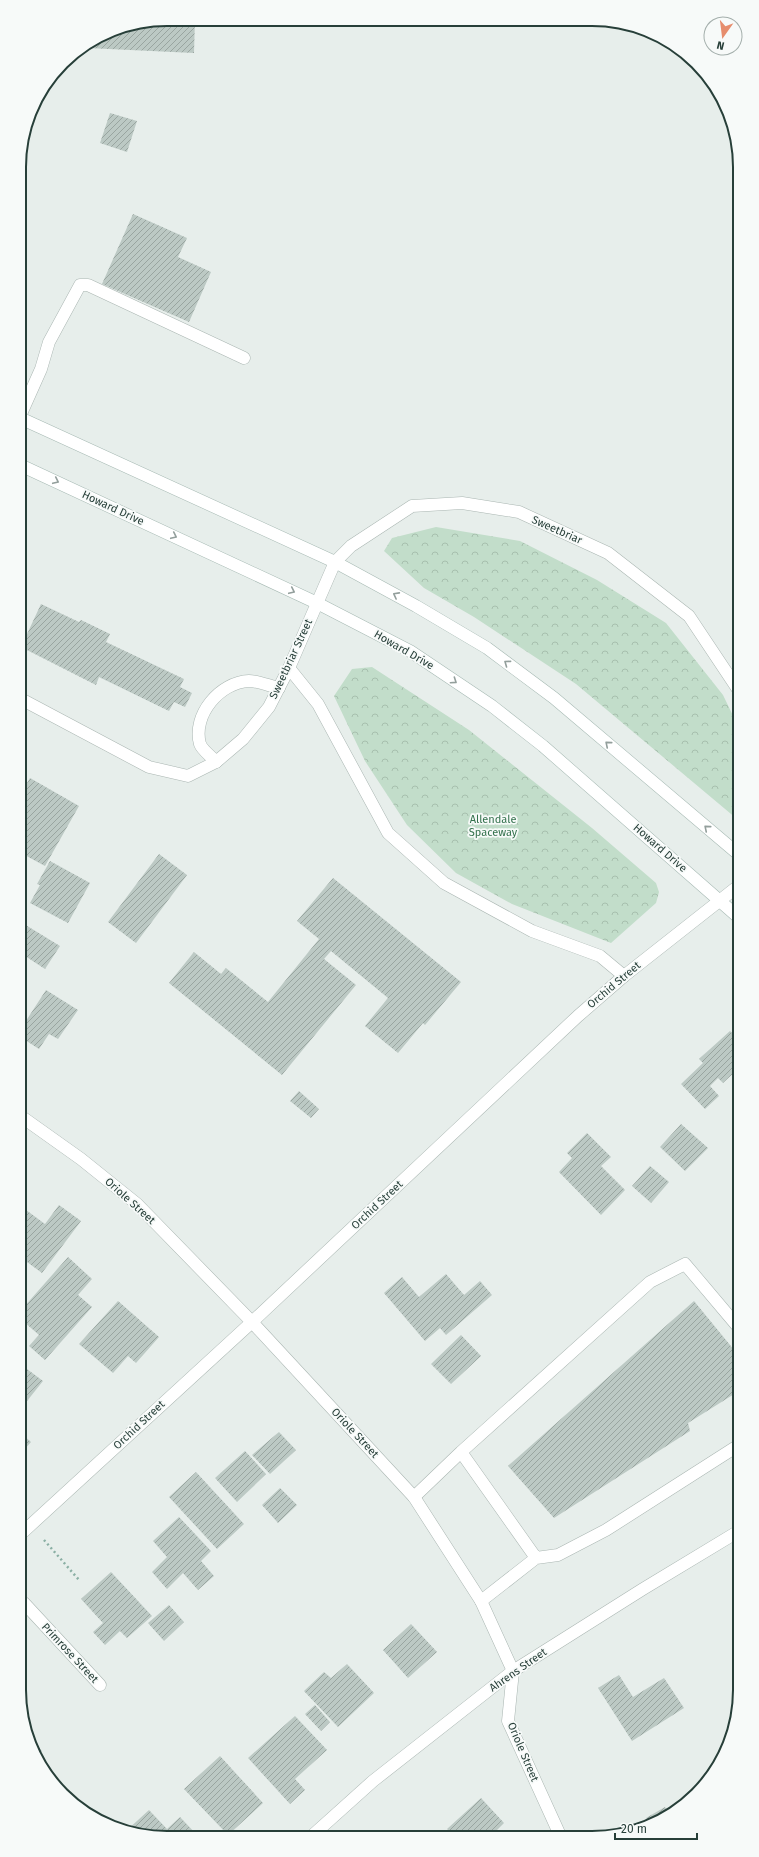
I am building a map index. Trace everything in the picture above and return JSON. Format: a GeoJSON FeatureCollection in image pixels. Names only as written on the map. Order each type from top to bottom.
{"type":"FeatureCollection","features":[{"type":"Feature","properties":{"kind":"street"},"geometry":{"type":"LineString","coordinates":[[26,403],[41,369],[49,342],[80,285],[88,284],[244,358]]}},
{"type":"Feature","properties":{"kind":"street"},"geometry":{"type":"LineString","coordinates":[[26,420],[335,562],[416,606],[487,648],[554,698],[733,850]]}},
{"type":"Feature","properties":{"kind":"street","name":"Howard Drive"},"geometry":{"type":"LineString","coordinates":[[26,468],[317,603],[410,652],[492,706],[543,746],[733,912]]}},
{"type":"Feature","properties":{"kind":"street","name":"Sweetbriar"},"geometry":{"type":"LineString","coordinates":[[335,562],[351,546],[412,506],[462,503],[518,512],[608,553],[689,616],[733,682]]}},
{"type":"Feature","properties":{"kind":"street","name":"Sweetbriar Street"},"geometry":{"type":"LineString","coordinates":[[26,702],[149,767],[188,776],[216,762],[243,739],[269,707],[290,668],[335,562]]}},
{"type":"Feature","properties":{"kind":"street"},"geometry":{"type":"LineString","coordinates":[[290,668],[318,704],[388,833],[444,883],[532,931],[600,956],[624,976]]}},
{"type":"Feature","properties":{"kind":"street"},"geometry":{"type":"LineString","coordinates":[[216,762],[200,745],[199,728],[206,706],[227,687],[249,681],[279,688]]}},
{"type":"Feature","properties":{"kind":"street","name":"Orchid Street"},"geometry":{"type":"LineString","coordinates":[[27,1529],[252,1322],[578,1016],[624,976],[733,890]]}},
{"type":"Feature","properties":{"kind":"street","name":"Oriole Street"},"geometry":{"type":"LineString","coordinates":[[26,1120],[80,1159],[137,1204],[252,1322],[414,1497],[481,1601],[513,1671],[508,1721],[558,1831]]}},
{"type":"Feature","properties":{"kind":"street"},"geometry":{"type":"LineString","coordinates":[[414,1497],[461,1452],[650,1282],[685,1264],[733,1321]]}},
{"type":"Feature","properties":{"kind":"street"},"geometry":{"type":"LineString","coordinates":[[481,1601],[536,1558],[558,1556],[606,1530],[733,1450]]}},
{"type":"Feature","properties":{"kind":"street"},"geometry":{"type":"LineString","coordinates":[[461,1452],[536,1558]]}},
{"type":"Feature","properties":{"kind":"street","name":"Ahrens Street"},"geometry":{"type":"LineString","coordinates":[[317,1831],[373,1781],[513,1671],[643,1589],[733,1535]]}},
{"type":"Feature","properties":{"kind":"street","name":"Primrose Street"},"geometry":{"type":"LineString","coordinates":[[26,1605],[100,1685]]}},
{"type":"Feature","properties":{"kind":"path"},"geometry":{"type":"LineString","coordinates":[[27,1529],[80,1581]]}},
{"type":"Feature","properties":{"kind":"green space"},"geometry":{"type":"Polygon","coordinates":[[[436,527],[520,541],[597,580],[666,623],[723,695],[733,716],[733,816],[576,684],[474,617],[424,588],[384,551],[392,538],[436,527]]]}},
{"type":"Feature","properties":{"kind":"green space","name":"Allendale Spaceway"},"geometry":{"type":"Polygon","coordinates":[[[372,667],[469,730],[592,828],[656,883],[659,892],[656,903],[611,943],[512,904],[456,873],[407,825],[365,761],[334,696],[352,669],[372,667]]]}},
{"type":"Feature","properties":{"kind":"building"},"geometry":{"type":"Polygon","coordinates":[[[195,26],[194,53],[92,48],[113,37],[149,27],[195,26]]]}},
{"type":"Feature","properties":{"kind":"building"},"geometry":{"type":"Polygon","coordinates":[[[110,113],[137,121],[127,152],[100,143],[110,113]]]}},
{"type":"Feature","properties":{"kind":"building"},"geometry":{"type":"Polygon","coordinates":[[[133,214],[187,238],[178,257],[211,272],[189,322],[102,284],[133,214]]]}},
{"type":"Feature","properties":{"kind":"building"},"geometry":{"type":"Polygon","coordinates":[[[41,604],[79,622],[81,620],[110,634],[106,642],[184,679],[180,687],[192,693],[185,707],[174,702],[169,711],[99,677],[96,685],[26,650],[26,636],[41,604]]]}},
{"type":"Feature","properties":{"kind":"building"},"geometry":{"type":"Polygon","coordinates":[[[30,778],[79,806],[45,866],[26,856],[26,785],[30,778]]]}},
{"type":"Feature","properties":{"kind":"building"},"geometry":{"type":"Polygon","coordinates":[[[159,854],[187,875],[136,943],[108,922],[159,854]]]}},
{"type":"Feature","properties":{"kind":"building"},"geometry":{"type":"Polygon","coordinates":[[[50,861],[90,883],[68,923],[30,903],[40,885],[37,884],[50,861]]]}},
{"type":"Feature","properties":{"kind":"building"},"geometry":{"type":"Polygon","coordinates":[[[333,878],[461,982],[425,1025],[423,1023],[398,1053],[365,1026],[388,998],[331,951],[324,959],[356,985],[282,1075],[169,983],[194,952],[221,974],[226,968],[268,1002],[319,939],[297,921],[333,878]]]}},
{"type":"Feature","properties":{"kind":"building"},"geometry":{"type":"Polygon","coordinates":[[[26,925],[60,946],[45,969],[26,957],[26,925]]]}},
{"type":"Feature","properties":{"kind":"building"},"geometry":{"type":"Polygon","coordinates":[[[46,990],[78,1010],[58,1039],[49,1034],[39,1049],[26,1041],[26,1021],[46,990]]]}},
{"type":"Feature","properties":{"kind":"building"},"geometry":{"type":"Polygon","coordinates":[[[730,1031],[733,1034],[733,1074],[723,1083],[718,1078],[710,1086],[719,1096],[705,1109],[681,1084],[703,1063],[699,1059],[730,1031]]]}},
{"type":"Feature","properties":{"kind":"building"},"geometry":{"type":"Polygon","coordinates":[[[299,1091],[319,1109],[311,1118],[290,1101],[299,1091]]]}},
{"type":"Feature","properties":{"kind":"building"},"geometry":{"type":"Polygon","coordinates":[[[681,1124],[708,1148],[685,1171],[660,1147],[681,1124]]]}},
{"type":"Feature","properties":{"kind":"building"},"geometry":{"type":"Polygon","coordinates":[[[587,1133],[611,1157],[601,1166],[625,1190],[601,1215],[559,1172],[572,1158],[567,1153],[587,1133]]]}},
{"type":"Feature","properties":{"kind":"building"},"geometry":{"type":"Polygon","coordinates":[[[650,1166],[669,1182],[651,1203],[632,1186],[650,1166]]]}},
{"type":"Feature","properties":{"kind":"building"},"geometry":{"type":"Polygon","coordinates":[[[59,1205],[81,1221],[42,1273],[26,1261],[26,1210],[45,1224],[59,1205]]]}},
{"type":"Feature","properties":{"kind":"building"},"geometry":{"type":"Polygon","coordinates":[[[68,1257],[92,1279],[78,1295],[92,1307],[45,1360],[29,1346],[39,1335],[26,1324],[26,1305],[68,1257]]]}},
{"type":"Feature","properties":{"kind":"building"},"geometry":{"type":"Polygon","coordinates":[[[446,1274],[464,1295],[480,1281],[492,1295],[446,1335],[440,1328],[425,1341],[384,1293],[402,1277],[419,1297],[446,1274]]]}},
{"type":"Feature","properties":{"kind":"building"},"geometry":{"type":"Polygon","coordinates":[[[118,1301],[159,1337],[136,1363],[128,1356],[113,1373],[79,1344],[118,1301]]]}},
{"type":"Feature","properties":{"kind":"building"},"geometry":{"type":"Polygon","coordinates":[[[694,1301],[733,1349],[733,1395],[688,1423],[690,1431],[554,1518],[508,1466],[694,1301]]]}},
{"type":"Feature","properties":{"kind":"building"},"geometry":{"type":"Polygon","coordinates":[[[461,1335],[481,1356],[451,1384],[431,1364],[461,1335]]]}},
{"type":"Feature","properties":{"kind":"building"},"geometry":{"type":"Polygon","coordinates":[[[26,1368],[43,1381],[26,1402],[26,1368]]]}},
{"type":"Feature","properties":{"kind":"building"},"geometry":{"type":"Polygon","coordinates":[[[279,1432],[296,1450],[270,1474],[252,1455],[279,1432]]]}},
{"type":"Feature","properties":{"kind":"building"},"geometry":{"type":"Polygon","coordinates":[[[26,1438],[31,1442],[26,1448],[26,1438]]]}},
{"type":"Feature","properties":{"kind":"building"},"geometry":{"type":"Polygon","coordinates":[[[245,1451],[266,1474],[237,1502],[215,1478],[245,1451]]]}},
{"type":"Feature","properties":{"kind":"building"},"geometry":{"type":"Polygon","coordinates":[[[196,1472],[244,1524],[217,1549],[169,1497],[196,1472]]]}},
{"type":"Feature","properties":{"kind":"building"},"geometry":{"type":"Polygon","coordinates":[[[280,1488],[297,1505],[278,1523],[262,1505],[280,1488]]]}},
{"type":"Feature","properties":{"kind":"building"},"geometry":{"type":"Polygon","coordinates":[[[179,1517],[211,1551],[201,1561],[214,1576],[198,1590],[183,1573],[167,1589],[152,1572],[167,1557],[153,1541],[179,1517]]]}},
{"type":"Feature","properties":{"kind":"building"},"geometry":{"type":"Polygon","coordinates":[[[111,1572],[152,1616],[127,1638],[120,1631],[105,1645],[93,1632],[103,1623],[81,1599],[111,1572]]]}},
{"type":"Feature","properties":{"kind":"building"},"geometry":{"type":"Polygon","coordinates":[[[169,1605],[184,1622],[164,1641],[148,1623],[169,1605]]]}},
{"type":"Feature","properties":{"kind":"building"},"geometry":{"type":"Polygon","coordinates":[[[411,1624],[437,1652],[408,1678],[383,1650],[411,1624]]]}},
{"type":"Feature","properties":{"kind":"building"},"geometry":{"type":"Polygon","coordinates":[[[347,1664],[374,1693],[338,1727],[304,1691],[324,1672],[331,1678],[347,1664]]]}},
{"type":"Feature","properties":{"kind":"building"},"geometry":{"type":"Polygon","coordinates":[[[619,1675],[633,1697],[664,1678],[684,1708],[632,1741],[598,1688],[619,1675]]]}},
{"type":"Feature","properties":{"kind":"building"},"geometry":{"type":"Polygon","coordinates":[[[315,1705],[330,1722],[321,1731],[305,1714],[315,1705]]]}},
{"type":"Feature","properties":{"kind":"building"},"geometry":{"type":"Polygon","coordinates":[[[295,1716],[327,1750],[295,1779],[305,1790],[290,1804],[248,1758],[295,1716]]]}},
{"type":"Feature","properties":{"kind":"building"},"geometry":{"type":"Polygon","coordinates":[[[220,1756],[263,1803],[232,1831],[224,1831],[184,1789],[220,1756]]]}},
{"type":"Feature","properties":{"kind":"building"},"geometry":{"type":"Polygon","coordinates":[[[481,1798],[504,1823],[496,1831],[449,1831],[447,1829],[481,1798]]]}},
{"type":"Feature","properties":{"kind":"building"},"geometry":{"type":"Polygon","coordinates":[[[665,1807],[666,1809],[647,1820],[646,1818],[665,1807]]]}},
{"type":"Feature","properties":{"kind":"building"},"geometry":{"type":"Polygon","coordinates":[[[149,1810],[167,1829],[180,1817],[193,1831],[158,1831],[131,1826],[149,1810]]]}}]}
